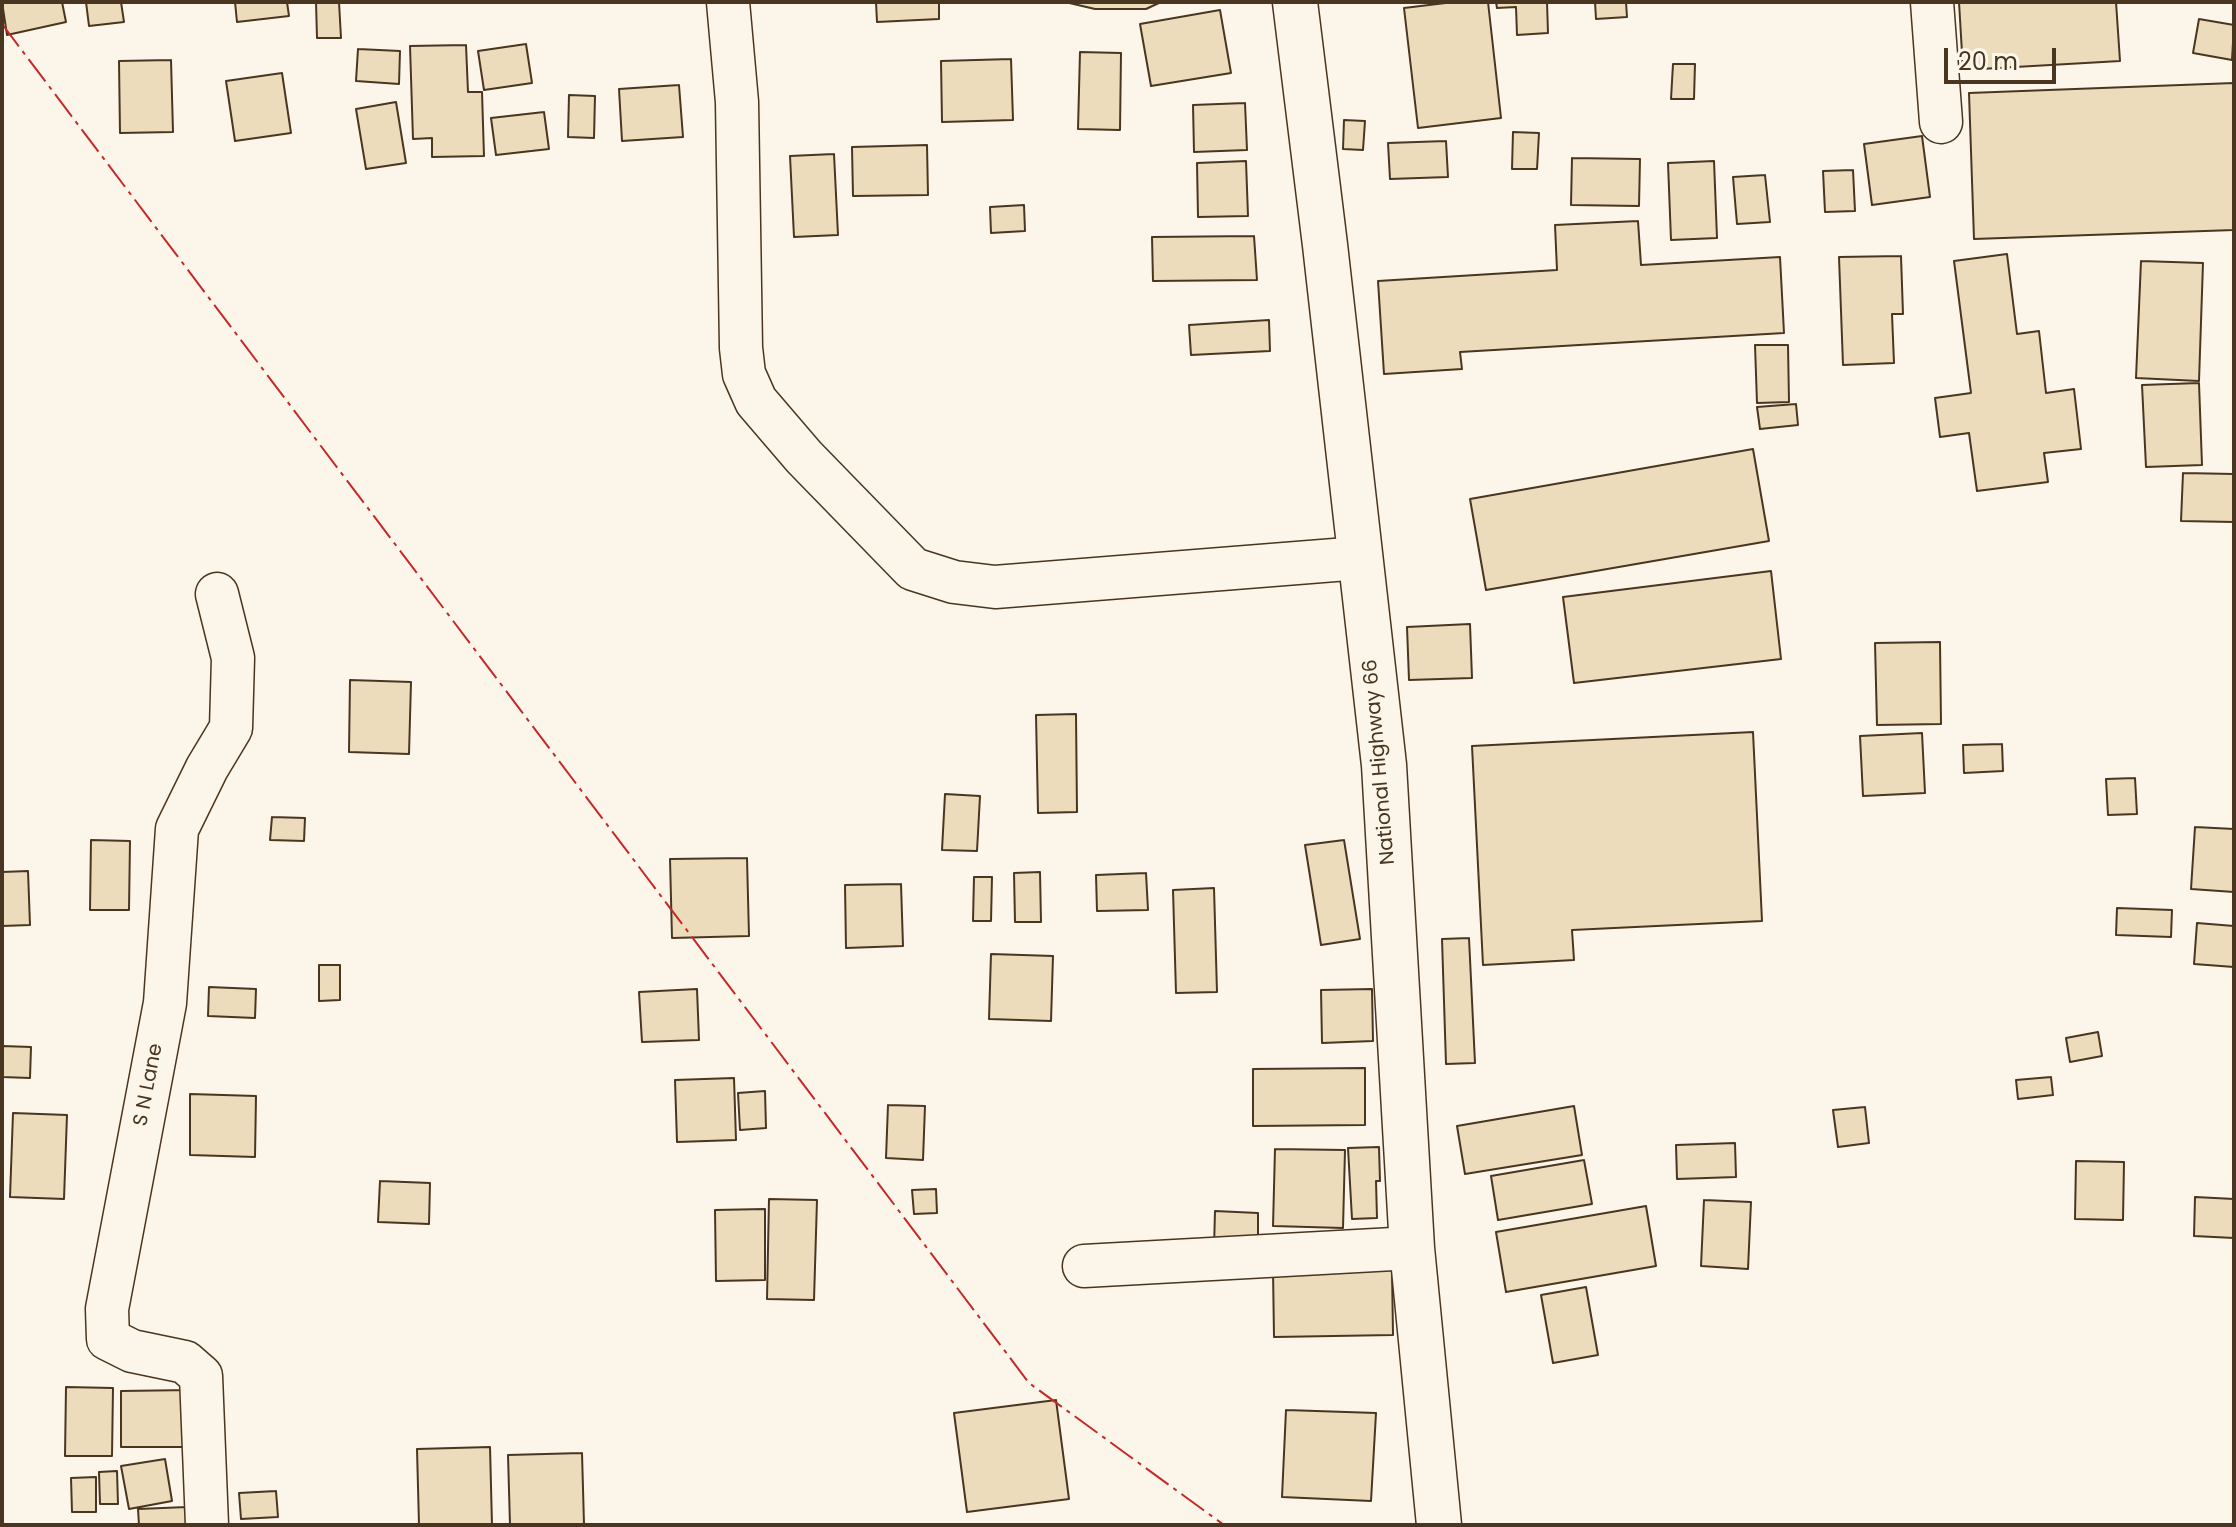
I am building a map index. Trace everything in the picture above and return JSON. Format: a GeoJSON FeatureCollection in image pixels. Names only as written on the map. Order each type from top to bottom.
{"type":"FeatureCollection","features":[{"type":"Feature","properties":{"kind":"main road","name":"National Highway 66"},"geometry":{"type":"LineString","coordinates":[[1295,2],[1384,765],[1412,1248],[1439,1525]]}},
{"type":"Feature","properties":{"kind":"street"},"geometry":{"type":"LineString","coordinates":[[728,2],[737,102],[744,374],[756,401],[913,569],[954,582],[995,587],[1360,558]]}},
{"type":"Feature","properties":{"kind":"street"},"geometry":{"type":"LineString","coordinates":[[1932,2],[1941,122]]}},
{"type":"Feature","properties":{"kind":"street","name":"S N Lane"},"geometry":{"type":"LineString","coordinates":[[207,1525],[201,1376],[185,1362],[132,1351],[108,1339],[107,1309],[165,1003],[177,829],[231,728],[233,658],[217,594]]}},
{"type":"Feature","properties":{"kind":"street"},"geometry":{"type":"LineString","coordinates":[[1084,1266],[1412,1248]]}},
{"type":"Feature","properties":{"kind":"building"},"geometry":{"type":"Polygon","coordinates":[[[2,2],[62,2],[66,22],[7,35],[2,2]]]}},
{"type":"Feature","properties":{"kind":"building"},"geometry":{"type":"Polygon","coordinates":[[[86,2],[121,2],[124,22],[89,26],[86,2]]]}},
{"type":"Feature","properties":{"kind":"building"},"geometry":{"type":"Polygon","coordinates":[[[235,2],[287,2],[289,16],[237,22],[235,2]]]}},
{"type":"Feature","properties":{"kind":"building"},"geometry":{"type":"Polygon","coordinates":[[[316,2],[339,2],[341,38],[317,38],[316,2]]]}},
{"type":"Feature","properties":{"kind":"building"},"geometry":{"type":"Polygon","coordinates":[[[876,2],[939,2],[939,19],[877,22],[876,2]]]}},
{"type":"Feature","properties":{"kind":"building"},"geometry":{"type":"Polygon","coordinates":[[[1065,2],[1161,2],[1146,9],[1095,9],[1065,2]]]}},
{"type":"Feature","properties":{"kind":"building"},"geometry":{"type":"Polygon","coordinates":[[[1454,2],[1488,2],[1501,118],[1418,128],[1404,8],[1454,2]]]}},
{"type":"Feature","properties":{"kind":"building"},"geometry":{"type":"Polygon","coordinates":[[[1496,2],[1547,2],[1548,33],[1517,35],[1516,7],[1497,8],[1496,2]]]}},
{"type":"Feature","properties":{"kind":"building"},"geometry":{"type":"Polygon","coordinates":[[[1595,2],[1626,2],[1627,17],[1596,19],[1595,2]]]}},
{"type":"Feature","properties":{"kind":"building"},"geometry":{"type":"Polygon","coordinates":[[[1959,2],[2116,2],[2120,61],[1963,70],[1959,2]]]}},
{"type":"Feature","properties":{"kind":"building"},"geometry":{"type":"Polygon","coordinates":[[[1220,10],[1231,73],[1151,86],[1140,24],[1220,10]]]}},
{"type":"Feature","properties":{"kind":"building"},"geometry":{"type":"Polygon","coordinates":[[[2199,19],[2234,25],[2232,60],[2193,53],[2199,19]]]}},
{"type":"Feature","properties":{"kind":"building"},"geometry":{"type":"Polygon","coordinates":[[[526,44],[532,83],[484,90],[478,51],[526,44]]]}},
{"type":"Feature","properties":{"kind":"building"},"geometry":{"type":"Polygon","coordinates":[[[466,45],[468,92],[482,92],[484,156],[432,157],[432,138],[413,139],[410,46],[466,45]]]}},
{"type":"Feature","properties":{"kind":"building"},"geometry":{"type":"Polygon","coordinates":[[[358,49],[400,51],[399,84],[356,81],[358,49]]]}},
{"type":"Feature","properties":{"kind":"building"},"geometry":{"type":"Polygon","coordinates":[[[1080,52],[1121,53],[1120,130],[1078,129],[1080,52]]]}},
{"type":"Feature","properties":{"kind":"building"},"geometry":{"type":"Polygon","coordinates":[[[1011,59],[1013,120],[942,122],[941,61],[1011,59]]]}},
{"type":"Feature","properties":{"kind":"building"},"geometry":{"type":"Polygon","coordinates":[[[171,60],[173,132],[120,133],[119,61],[171,60]]]}},
{"type":"Feature","properties":{"kind":"building"},"geometry":{"type":"Polygon","coordinates":[[[1673,64],[1695,64],[1694,99],[1671,99],[1673,64]]]}},
{"type":"Feature","properties":{"kind":"building"},"geometry":{"type":"Polygon","coordinates":[[[282,73],[291,133],[235,141],[226,81],[282,73]]]}},
{"type":"Feature","properties":{"kind":"building"},"geometry":{"type":"Polygon","coordinates":[[[2234,83],[2234,230],[1974,239],[1969,93],[2234,83]]]}},
{"type":"Feature","properties":{"kind":"building"},"geometry":{"type":"Polygon","coordinates":[[[679,85],[683,137],[622,141],[619,89],[679,85]]]}},
{"type":"Feature","properties":{"kind":"building"},"geometry":{"type":"Polygon","coordinates":[[[569,95],[595,96],[594,138],[568,137],[569,95]]]}},
{"type":"Feature","properties":{"kind":"building"},"geometry":{"type":"Polygon","coordinates":[[[396,102],[406,163],[366,169],[356,109],[396,102]]]}},
{"type":"Feature","properties":{"kind":"building"},"geometry":{"type":"Polygon","coordinates":[[[1245,103],[1247,150],[1194,152],[1193,105],[1245,103]]]}},
{"type":"Feature","properties":{"kind":"building"},"geometry":{"type":"Polygon","coordinates":[[[544,112],[549,149],[496,155],[491,118],[544,112]]]}},
{"type":"Feature","properties":{"kind":"building"},"geometry":{"type":"Polygon","coordinates":[[[1344,120],[1365,121],[1363,150],[1343,149],[1344,120]]]}},
{"type":"Feature","properties":{"kind":"building"},"geometry":{"type":"Polygon","coordinates":[[[1513,132],[1539,133],[1537,169],[1512,169],[1513,132]]]}},
{"type":"Feature","properties":{"kind":"building"},"geometry":{"type":"Polygon","coordinates":[[[1922,136],[1930,197],[1872,205],[1864,144],[1922,136]]]}},
{"type":"Feature","properties":{"kind":"building"},"geometry":{"type":"Polygon","coordinates":[[[1446,141],[1448,177],[1390,179],[1388,143],[1446,141]]]}},
{"type":"Feature","properties":{"kind":"building"},"geometry":{"type":"Polygon","coordinates":[[[927,145],[928,195],[853,196],[852,147],[927,145]]]}},
{"type":"Feature","properties":{"kind":"building"},"geometry":{"type":"Polygon","coordinates":[[[834,154],[838,235],[794,237],[790,156],[834,154]]]}},
{"type":"Feature","properties":{"kind":"building"},"geometry":{"type":"Polygon","coordinates":[[[1572,158],[1640,159],[1639,206],[1571,205],[1572,158]]]}},
{"type":"Feature","properties":{"kind":"building"},"geometry":{"type":"Polygon","coordinates":[[[1246,161],[1248,216],[1198,217],[1197,163],[1246,161]]]}},
{"type":"Feature","properties":{"kind":"building"},"geometry":{"type":"Polygon","coordinates":[[[1714,161],[1717,238],[1671,240],[1668,163],[1714,161]]]}},
{"type":"Feature","properties":{"kind":"building"},"geometry":{"type":"Polygon","coordinates":[[[1853,170],[1855,211],[1825,212],[1823,171],[1853,170]]]}},
{"type":"Feature","properties":{"kind":"building"},"geometry":{"type":"Polygon","coordinates":[[[1765,175],[1770,222],[1737,224],[1733,177],[1765,175]]]}},
{"type":"Feature","properties":{"kind":"building"},"geometry":{"type":"Polygon","coordinates":[[[1024,205],[1025,231],[991,233],[990,207],[1024,205]]]}},
{"type":"Feature","properties":{"kind":"building"},"geometry":{"type":"Polygon","coordinates":[[[1638,221],[1641,265],[1780,257],[1784,333],[1460,352],[1462,369],[1384,374],[1378,281],[1557,270],[1555,225],[1638,221]]]}},
{"type":"Feature","properties":{"kind":"building"},"geometry":{"type":"Polygon","coordinates":[[[1254,236],[1257,280],[1153,281],[1152,237],[1254,236]]]}},
{"type":"Feature","properties":{"kind":"building"},"geometry":{"type":"Polygon","coordinates":[[[2007,254],[2017,334],[2039,331],[2046,393],[2074,389],[2081,449],[2044,453],[2048,482],[1977,491],[1969,433],[1940,437],[1935,398],[1971,393],[1954,261],[2007,254]]]}},
{"type":"Feature","properties":{"kind":"building"},"geometry":{"type":"Polygon","coordinates":[[[1901,256],[1903,314],[1892,314],[1894,363],[1843,365],[1839,257],[1901,256]]]}},
{"type":"Feature","properties":{"kind":"building"},"geometry":{"type":"Polygon","coordinates":[[[2141,261],[2203,263],[2199,381],[2136,378],[2141,261]]]}},
{"type":"Feature","properties":{"kind":"building"},"geometry":{"type":"Polygon","coordinates":[[[1269,320],[1270,351],[1191,355],[1189,325],[1269,320]]]}},
{"type":"Feature","properties":{"kind":"building"},"geometry":{"type":"Polygon","coordinates":[[[1755,345],[1788,345],[1789,402],[1757,403],[1755,345]]]}},
{"type":"Feature","properties":{"kind":"building"},"geometry":{"type":"Polygon","coordinates":[[[2199,383],[2202,465],[2146,467],[2142,385],[2199,383]]]}},
{"type":"Feature","properties":{"kind":"building"},"geometry":{"type":"Polygon","coordinates":[[[1796,404],[1798,425],[1760,429],[1757,407],[1796,404]]]}},
{"type":"Feature","properties":{"kind":"building"},"geometry":{"type":"Polygon","coordinates":[[[1753,449],[1769,541],[1486,590],[1470,499],[1753,449]]]}},
{"type":"Feature","properties":{"kind":"building"},"geometry":{"type":"Polygon","coordinates":[[[2183,473],[2234,474],[2234,522],[2181,521],[2183,473]]]}},
{"type":"Feature","properties":{"kind":"building"},"geometry":{"type":"Polygon","coordinates":[[[1771,571],[1781,659],[1574,683],[1563,597],[1771,571]]]}},
{"type":"Feature","properties":{"kind":"building"},"geometry":{"type":"Polygon","coordinates":[[[1470,624],[1472,678],[1409,680],[1407,627],[1470,624]]]}},
{"type":"Feature","properties":{"kind":"building"},"geometry":{"type":"Polygon","coordinates":[[[1940,642],[1941,724],[1877,725],[1875,643],[1940,642]]]}},
{"type":"Feature","properties":{"kind":"building"},"geometry":{"type":"Polygon","coordinates":[[[350,680],[411,682],[409,754],[349,752],[350,680]]]}},
{"type":"Feature","properties":{"kind":"building"},"geometry":{"type":"Polygon","coordinates":[[[1076,714],[1077,812],[1038,813],[1036,715],[1076,714]]]}},
{"type":"Feature","properties":{"kind":"building"},"geometry":{"type":"Polygon","coordinates":[[[1753,732],[1762,921],[1572,930],[1574,960],[1483,965],[1472,746],[1753,732]]]}},
{"type":"Feature","properties":{"kind":"building"},"geometry":{"type":"Polygon","coordinates":[[[1922,733],[1925,793],[1863,796],[1860,736],[1922,733]]]}},
{"type":"Feature","properties":{"kind":"building"},"geometry":{"type":"Polygon","coordinates":[[[2002,744],[2003,771],[1964,773],[1963,745],[2002,744]]]}},
{"type":"Feature","properties":{"kind":"building"},"geometry":{"type":"Polygon","coordinates":[[[2135,778],[2137,814],[2108,815],[2106,779],[2135,778]]]}},
{"type":"Feature","properties":{"kind":"building"},"geometry":{"type":"Polygon","coordinates":[[[945,794],[980,796],[977,851],[942,850],[945,794]]]}},
{"type":"Feature","properties":{"kind":"building"},"geometry":{"type":"Polygon","coordinates":[[[272,817],[305,818],[304,841],[270,840],[272,817]]]}},
{"type":"Feature","properties":{"kind":"building"},"geometry":{"type":"Polygon","coordinates":[[[2195,827],[2234,829],[2234,892],[2191,889],[2195,827]]]}},
{"type":"Feature","properties":{"kind":"building"},"geometry":{"type":"Polygon","coordinates":[[[91,840],[130,841],[129,910],[90,910],[91,840]]]}},
{"type":"Feature","properties":{"kind":"building"},"geometry":{"type":"Polygon","coordinates":[[[1344,840],[1360,939],[1321,945],[1305,845],[1344,840]]]}},
{"type":"Feature","properties":{"kind":"building"},"geometry":{"type":"Polygon","coordinates":[[[747,858],[749,936],[672,938],[670,859],[747,858]]]}},
{"type":"Feature","properties":{"kind":"building"},"geometry":{"type":"Polygon","coordinates":[[[28,871],[30,925],[2,926],[2,872],[28,871]]]}},
{"type":"Feature","properties":{"kind":"building"},"geometry":{"type":"Polygon","coordinates":[[[1040,872],[1041,922],[1015,922],[1014,873],[1040,872]]]}},
{"type":"Feature","properties":{"kind":"building"},"geometry":{"type":"Polygon","coordinates":[[[1146,873],[1148,910],[1097,911],[1096,875],[1146,873]]]}},
{"type":"Feature","properties":{"kind":"building"},"geometry":{"type":"Polygon","coordinates":[[[974,877],[992,877],[991,921],[973,921],[974,877]]]}},
{"type":"Feature","properties":{"kind":"building"},"geometry":{"type":"Polygon","coordinates":[[[901,884],[903,946],[846,948],[845,885],[901,884]]]}},
{"type":"Feature","properties":{"kind":"building"},"geometry":{"type":"Polygon","coordinates":[[[1214,888],[1217,992],[1176,993],[1173,890],[1214,888]]]}},
{"type":"Feature","properties":{"kind":"building"},"geometry":{"type":"Polygon","coordinates":[[[2117,908],[2172,910],[2171,937],[2116,935],[2117,908]]]}},
{"type":"Feature","properties":{"kind":"building"},"geometry":{"type":"Polygon","coordinates":[[[2197,923],[2234,926],[2234,967],[2194,964],[2197,923]]]}},
{"type":"Feature","properties":{"kind":"building"},"geometry":{"type":"Polygon","coordinates":[[[1469,938],[1475,1063],[1446,1064],[1442,939],[1469,938]]]}},
{"type":"Feature","properties":{"kind":"building"},"geometry":{"type":"Polygon","coordinates":[[[991,954],[1053,956],[1051,1021],[989,1019],[991,954]]]}},
{"type":"Feature","properties":{"kind":"building"},"geometry":{"type":"Polygon","coordinates":[[[319,965],[340,965],[340,1000],[319,1001],[319,965]]]}},
{"type":"Feature","properties":{"kind":"building"},"geometry":{"type":"Polygon","coordinates":[[[209,987],[256,989],[255,1018],[208,1016],[209,987]]]}},
{"type":"Feature","properties":{"kind":"building"},"geometry":{"type":"Polygon","coordinates":[[[697,989],[699,1040],[642,1042],[639,992],[697,989]]]}},
{"type":"Feature","properties":{"kind":"building"},"geometry":{"type":"Polygon","coordinates":[[[1372,989],[1373,1041],[1322,1043],[1321,990],[1372,989]]]}},
{"type":"Feature","properties":{"kind":"building"},"geometry":{"type":"Polygon","coordinates":[[[2098,1032],[2102,1056],[2070,1062],[2066,1038],[2098,1032]]]}},
{"type":"Feature","properties":{"kind":"building"},"geometry":{"type":"Polygon","coordinates":[[[2,1046],[31,1047],[30,1078],[2,1077],[2,1046]]]}},
{"type":"Feature","properties":{"kind":"building"},"geometry":{"type":"Polygon","coordinates":[[[1365,1068],[1365,1125],[1253,1126],[1253,1069],[1365,1068]]]}},
{"type":"Feature","properties":{"kind":"building"},"geometry":{"type":"Polygon","coordinates":[[[2051,1077],[2053,1095],[2018,1099],[2016,1080],[2051,1077]]]}},
{"type":"Feature","properties":{"kind":"building"},"geometry":{"type":"Polygon","coordinates":[[[734,1078],[736,1140],[677,1142],[675,1080],[734,1078]]]}},
{"type":"Feature","properties":{"kind":"building"},"geometry":{"type":"Polygon","coordinates":[[[765,1091],[766,1128],[740,1130],[738,1093],[765,1091]]]}},
{"type":"Feature","properties":{"kind":"building"},"geometry":{"type":"Polygon","coordinates":[[[190,1094],[256,1096],[255,1157],[190,1155],[190,1094]]]}},
{"type":"Feature","properties":{"kind":"building"},"geometry":{"type":"Polygon","coordinates":[[[888,1105],[925,1106],[923,1160],[886,1158],[888,1105]]]}},
{"type":"Feature","properties":{"kind":"building"},"geometry":{"type":"Polygon","coordinates":[[[1574,1106],[1582,1155],[1465,1174],[1457,1126],[1574,1106]]]}},
{"type":"Feature","properties":{"kind":"building"},"geometry":{"type":"Polygon","coordinates":[[[1865,1107],[1869,1143],[1838,1147],[1833,1110],[1865,1107]]]}},
{"type":"Feature","properties":{"kind":"building"},"geometry":{"type":"Polygon","coordinates":[[[13,1113],[67,1115],[64,1199],[10,1197],[13,1113]]]}},
{"type":"Feature","properties":{"kind":"building"},"geometry":{"type":"Polygon","coordinates":[[[1735,1143],[1736,1177],[1677,1179],[1676,1145],[1735,1143]]]}},
{"type":"Feature","properties":{"kind":"building"},"geometry":{"type":"Polygon","coordinates":[[[1379,1147],[1377,1218],[1352,1219],[1348,1148],[1379,1147]]]}},
{"type":"Feature","properties":{"kind":"building"},"geometry":{"type":"Polygon","coordinates":[[[1275,1149],[1345,1150],[1343,1228],[1273,1226],[1275,1149]]]}},
{"type":"Feature","properties":{"kind":"building"},"geometry":{"type":"Polygon","coordinates":[[[1584,1160],[1592,1204],[1498,1220],[1491,1176],[1584,1160]]]}},
{"type":"Feature","properties":{"kind":"building"},"geometry":{"type":"Polygon","coordinates":[[[2076,1161],[2124,1162],[2123,1220],[2075,1219],[2076,1161]]]}},
{"type":"Feature","properties":{"kind":"building"},"geometry":{"type":"Polygon","coordinates":[[[380,1181],[430,1183],[429,1224],[378,1222],[380,1181]]]}},
{"type":"Feature","properties":{"kind":"building"},"geometry":{"type":"Polygon","coordinates":[[[936,1189],[937,1213],[914,1214],[912,1190],[936,1189]]]}},
{"type":"Feature","properties":{"kind":"building"},"geometry":{"type":"Polygon","coordinates":[[[2195,1197],[2234,1199],[2234,1238],[2194,1236],[2195,1197]]]}},
{"type":"Feature","properties":{"kind":"building"},"geometry":{"type":"Polygon","coordinates":[[[769,1199],[817,1200],[814,1300],[767,1299],[769,1199]]]}},
{"type":"Feature","properties":{"kind":"building"},"geometry":{"type":"Polygon","coordinates":[[[1704,1200],[1751,1202],[1748,1269],[1701,1266],[1704,1200]]]}},
{"type":"Feature","properties":{"kind":"building"},"geometry":{"type":"Polygon","coordinates":[[[1646,1206],[1656,1266],[1506,1292],[1496,1232],[1646,1206]]]}},
{"type":"Feature","properties":{"kind":"building"},"geometry":{"type":"Polygon","coordinates":[[[765,1209],[765,1280],[716,1281],[715,1210],[765,1209]]]}},
{"type":"Feature","properties":{"kind":"building"},"geometry":{"type":"Polygon","coordinates":[[[1215,1211],[1258,1213],[1258,1250],[1214,1248],[1215,1211]]]}},
{"type":"Feature","properties":{"kind":"building"},"geometry":{"type":"Polygon","coordinates":[[[1392,1269],[1393,1335],[1274,1337],[1273,1270],[1392,1269]]]}},
{"type":"Feature","properties":{"kind":"building"},"geometry":{"type":"Polygon","coordinates":[[[1586,1287],[1598,1355],[1553,1363],[1541,1295],[1586,1287]]]}},
{"type":"Feature","properties":{"kind":"building"},"geometry":{"type":"Polygon","coordinates":[[[66,1387],[113,1388],[112,1456],[65,1456],[66,1387]]]}},
{"type":"Feature","properties":{"kind":"building"},"geometry":{"type":"Polygon","coordinates":[[[191,1390],[192,1447],[121,1447],[121,1391],[191,1390]]]}},
{"type":"Feature","properties":{"kind":"building"},"geometry":{"type":"Polygon","coordinates":[[[1056,1400],[1069,1499],[967,1512],[954,1413],[1056,1400]]]}},
{"type":"Feature","properties":{"kind":"building"},"geometry":{"type":"Polygon","coordinates":[[[1286,1410],[1376,1413],[1371,1501],[1282,1497],[1286,1410]]]}},
{"type":"Feature","properties":{"kind":"building"},"geometry":{"type":"Polygon","coordinates":[[[490,1447],[492,1525],[419,1525],[417,1449],[490,1447]]]}},
{"type":"Feature","properties":{"kind":"building"},"geometry":{"type":"Polygon","coordinates":[[[582,1453],[584,1524],[510,1525],[508,1455],[582,1453]]]}},
{"type":"Feature","properties":{"kind":"building"},"geometry":{"type":"Polygon","coordinates":[[[165,1459],[172,1501],[129,1509],[121,1466],[165,1459]]]}},
{"type":"Feature","properties":{"kind":"building"},"geometry":{"type":"Polygon","coordinates":[[[117,1471],[118,1504],[100,1504],[99,1472],[117,1471]]]}},
{"type":"Feature","properties":{"kind":"building"},"geometry":{"type":"Polygon","coordinates":[[[96,1477],[96,1512],[72,1512],[71,1478],[96,1477]]]}},
{"type":"Feature","properties":{"kind":"building"},"geometry":{"type":"Polygon","coordinates":[[[276,1491],[278,1517],[241,1519],[239,1493],[276,1491]]]}},
{"type":"Feature","properties":{"kind":"building"},"geometry":{"type":"Polygon","coordinates":[[[187,1507],[188,1525],[139,1525],[138,1509],[187,1507]]]}},
{"type":"Feature","properties":{"kind":"power"},"geometry":{"type":"LineString","coordinates":[[2,24],[1029,1383],[1224,1525]]}}]}
